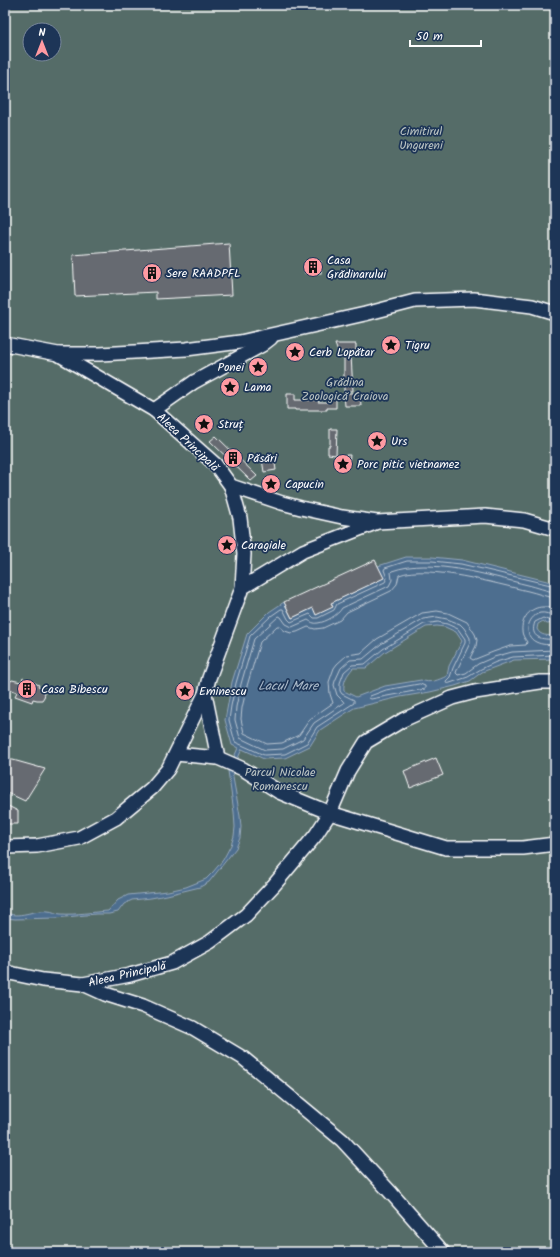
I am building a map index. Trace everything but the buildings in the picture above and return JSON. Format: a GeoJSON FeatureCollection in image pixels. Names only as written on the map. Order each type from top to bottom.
{"type":"FeatureCollection","features":[{"type":"Feature","properties":{"kind":"street"},"geometry":{"type":"LineString","coordinates":[[58,354],[100,354],[186,349],[240,342],[365,314],[415,301],[474,299],[532,306],[555,314]]}},
{"type":"Feature","properties":{"kind":"street"},"geometry":{"type":"LineString","coordinates":[[154,410],[194,382],[262,345],[275,334]]}},
{"type":"Feature","properties":{"kind":"street","name":"Aleea Principală"},"geometry":{"type":"LineString","coordinates":[[5,344],[58,354],[154,410],[215,464],[231,486]]}},
{"type":"Feature","properties":{"kind":"street"},"geometry":{"type":"LineString","coordinates":[[231,486],[301,508],[342,517],[377,522],[484,516],[524,520],[555,529]]}},
{"type":"Feature","properties":{"kind":"street"},"geometry":{"type":"LineString","coordinates":[[5,847],[37,846],[79,838],[116,818],[152,788],[168,769],[205,694],[209,678],[242,588],[244,554],[240,518],[231,486]]}},
{"type":"Feature","properties":{"kind":"street"},"geometry":{"type":"LineString","coordinates":[[242,588],[303,550],[377,522]]}},
{"type":"Feature","properties":{"kind":"street","name":"Aleea Principală"},"geometry":{"type":"LineString","coordinates":[[5,972],[43,980],[82,984],[130,976],[172,963],[210,942],[246,915],[274,885],[315,836],[330,813],[348,771],[366,742],[403,720],[452,698],[475,692],[540,682],[555,682]]}},
{"type":"Feature","properties":{"kind":"street"},"geometry":{"type":"LineString","coordinates":[[205,694],[218,758]]}},
{"type":"Feature","properties":{"kind":"street"},"geometry":{"type":"LineString","coordinates":[[176,754],[218,758],[243,769],[279,792],[330,813],[446,848],[523,848],[555,844]]}},
{"type":"Feature","properties":{"kind":"street"},"geometry":{"type":"LineString","coordinates":[[82,984],[105,994],[143,1006],[193,1028],[243,1058],[342,1140],[443,1252]]}},
{"type":"Feature","properties":{"kind":"green space","name":"Parcul Nicolae Romanescu"},"geometry":{"type":"Polygon","coordinates":[[[5,5],[555,5],[555,1252],[5,1252],[5,5]]]}},
{"type":"Feature","properties":{"kind":"water","name":"Lacul Mare"},"geometry":{"type":"Polygon","coordinates":[[[406,557],[432,557],[462,560],[555,583],[555,623],[547,624],[543,621],[538,624],[537,629],[542,634],[555,635],[555,659],[514,660],[482,672],[470,681],[455,686],[354,708],[320,730],[310,746],[285,758],[264,759],[242,749],[232,772],[240,816],[240,838],[236,848],[209,882],[200,887],[167,895],[132,900],[124,904],[118,912],[109,914],[56,918],[5,918],[5,912],[21,915],[37,911],[50,911],[59,914],[79,914],[108,911],[118,900],[128,895],[168,891],[186,887],[206,879],[223,860],[234,836],[234,812],[228,771],[238,748],[232,745],[225,720],[232,682],[247,634],[269,612],[284,602],[292,618],[313,608],[331,603],[383,578],[378,566],[406,557]],[[426,627],[385,652],[366,668],[353,668],[346,678],[344,691],[356,697],[385,686],[421,680],[431,682],[447,676],[449,666],[462,641],[456,632],[445,627],[426,627]]]}},
{"type":"Feature","properties":{"kind":"place","name":"Casa Grădinarului"},"geometry":{"type":"Point","coordinates":[313,267]}},
{"type":"Feature","properties":{"kind":"place","name":"Sere RAADPFL"},"geometry":{"type":"Point","coordinates":[152,273]}},
{"type":"Feature","properties":{"kind":"place","name":"Tigru"},"geometry":{"type":"Point","coordinates":[391,345]}},
{"type":"Feature","properties":{"kind":"place","name":"Cerb Lopătar"},"geometry":{"type":"Point","coordinates":[295,352]}},
{"type":"Feature","properties":{"kind":"place","name":"Ponei"},"geometry":{"type":"Point","coordinates":[258,367]}},
{"type":"Feature","properties":{"kind":"place","name":"Lama"},"geometry":{"type":"Point","coordinates":[230,387]}},
{"type":"Feature","properties":{"kind":"place","name":"Struț"},"geometry":{"type":"Point","coordinates":[204,424]}},
{"type":"Feature","properties":{"kind":"place","name":"Urs"},"geometry":{"type":"Point","coordinates":[377,441]}},
{"type":"Feature","properties":{"kind":"place","name":"Păsări"},"geometry":{"type":"Point","coordinates":[233,458]}},
{"type":"Feature","properties":{"kind":"place","name":"Porc pitic vietnamez"},"geometry":{"type":"Point","coordinates":[343,464]}},
{"type":"Feature","properties":{"kind":"place","name":"Capucin"},"geometry":{"type":"Point","coordinates":[271,484]}},
{"type":"Feature","properties":{"kind":"place","name":"Caragiale"},"geometry":{"type":"Point","coordinates":[227,545]}},
{"type":"Feature","properties":{"kind":"place","name":"Casa Bibescu"},"geometry":{"type":"Point","coordinates":[27,689]}},
{"type":"Feature","properties":{"kind":"place","name":"Eminescu"},"geometry":{"type":"Point","coordinates":[185,691]}},
{"type":"Feature","properties":{"kind":"park label","name":"Cimitirul Ungureni"},"geometry":{"type":"Point","coordinates":[421,138]}},
{"type":"Feature","properties":{"kind":"park label","name":"Grădina Zoologică Craiova"},"geometry":{"type":"Point","coordinates":[345,389]}}]}
